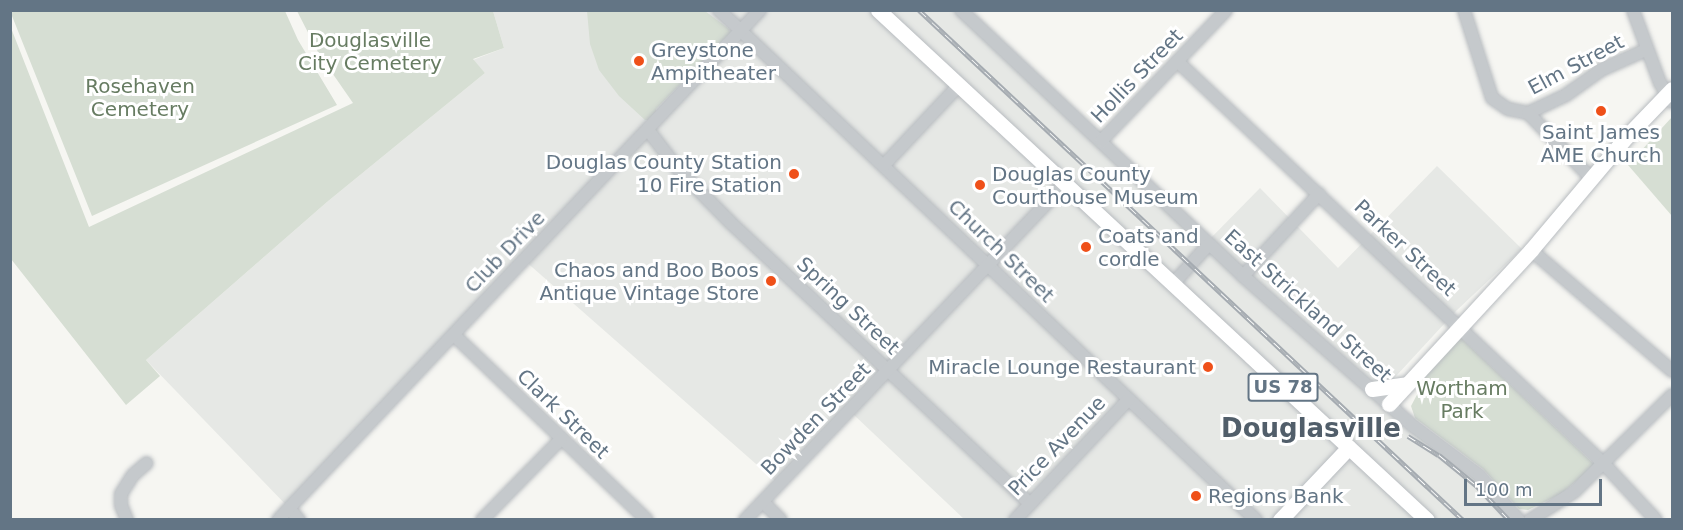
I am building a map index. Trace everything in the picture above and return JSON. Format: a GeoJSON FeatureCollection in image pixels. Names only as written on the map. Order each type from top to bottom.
{"type":"FeatureCollection","features":[{"type":"Feature","properties":{"kind":"main road","name":"US 78"},"geometry":{"type":"LineString","coordinates":[[878,10],[1426,519]]}},
{"type":"Feature","properties":{"kind":"main road"},"geometry":{"type":"LineString","coordinates":[[1389,404],[1531,250],[1590,177],[1671,97]]}},
{"type":"Feature","properties":{"kind":"main road"},"geometry":{"type":"LineString","coordinates":[[1548,230],[1568,213],[1671,97]]}},
{"type":"Feature","properties":{"kind":"main road"},"geometry":{"type":"LineString","coordinates":[[1372,389],[1407,384]]}},
{"type":"Feature","properties":{"kind":"main road"},"geometry":{"type":"LineString","coordinates":[[1280,519],[1349,447]]}},
{"type":"Feature","properties":{"kind":"street","name":"Church Street"},"geometry":{"type":"LineString","coordinates":[[719,10],[830,118],[884,165],[1256,519]]}},
{"type":"Feature","properties":{"kind":"street","name":"Club Drive"},"geometry":{"type":"LineString","coordinates":[[278,519],[760,10]]}},
{"type":"Feature","properties":{"kind":"street","name":"East Strickland Street"},"geometry":{"type":"LineString","coordinates":[[961,10],[1243,276],[1412,425],[1479,475],[1519,519]]}},
{"type":"Feature","properties":{"kind":"street","name":"Hollis Street"},"geometry":{"type":"LineString","coordinates":[[1101,141],[1226,10]]}},
{"type":"Feature","properties":{"kind":"street","name":"Elm Street"},"geometry":{"type":"LineString","coordinates":[[1464,10],[1492,99],[1508,109],[1528,113],[1566,95],[1601,70],[1646,50]]}},
{"type":"Feature","properties":{"kind":"street"},"geometry":{"type":"LineString","coordinates":[[1633,10],[1646,50],[1671,97]]}},
{"type":"Feature","properties":{"kind":"street","name":"Parker Street"},"geometry":{"type":"LineString","coordinates":[[1178,62],[1604,464],[1656,519]]}},
{"type":"Feature","properties":{"kind":"street"},"geometry":{"type":"LineString","coordinates":[[884,165],[959,85]]}},
{"type":"Feature","properties":{"kind":"street"},"geometry":{"type":"LineString","coordinates":[[1528,113],[1590,177]]}},
{"type":"Feature","properties":{"kind":"street","name":"Spring Street"},"geometry":{"type":"LineString","coordinates":[[648,130],[678,169],[731,223],[1029,503]]}},
{"type":"Feature","properties":{"kind":"street","name":"Bowden Street"},"geometry":{"type":"LineString","coordinates":[[745,519],[889,372],[987,264],[1065,184]]}},
{"type":"Feature","properties":{"kind":"street"},"geometry":{"type":"LineString","coordinates":[[1243,276],[1318,194]]}},
{"type":"Feature","properties":{"kind":"street"},"geometry":{"type":"LineString","coordinates":[[1173,285],[1209,244]]}},
{"type":"Feature","properties":{"kind":"street"},"geometry":{"type":"LineString","coordinates":[[1531,250],[1672,371]]}},
{"type":"Feature","properties":{"kind":"street","name":"Clark Street"},"geometry":{"type":"LineString","coordinates":[[454,335],[647,519]]}},
{"type":"Feature","properties":{"kind":"street"},"geometry":{"type":"LineString","coordinates":[[1530,519],[1574,492],[1672,395]]}},
{"type":"Feature","properties":{"kind":"street","name":"Price Avenue"},"geometry":{"type":"LineString","coordinates":[[1015,519],[1129,399]]}},
{"type":"Feature","properties":{"kind":"street"},"geometry":{"type":"LineString","coordinates":[[482,519],[561,439]]}},
{"type":"Feature","properties":{"kind":"street"},"geometry":{"type":"LineString","coordinates":[[127,519],[121,505],[122,494],[133,475],[147,463]]}},
{"type":"Feature","properties":{"kind":"street"},"geometry":{"type":"LineString","coordinates":[[763,502],[781,519]]}},
{"type":"Feature","properties":{"kind":"street"},"geometry":{"type":"LineString","coordinates":[[289,508],[299,519]]}},
{"type":"Feature","properties":{"kind":"shaded area"},"geometry":{"type":"Polygon","coordinates":[[[493,11],[961,11],[1207,242],[1260,188],[1338,268],[1437,166],[1522,249],[1456,311],[1385,388],[1416,434],[1476,478],[1518,519],[964,519],[854,415],[780,485],[524,260],[289,508],[146,360],[327,202],[485,73],[473,60],[504,48],[493,11]]]}},
{"type":"Feature","properties":{"kind":"green space","name":"Rosehaven Cemetery"},"geometry":{"type":"Polygon","coordinates":[[[10,11],[285,11],[298,40],[337,105],[92,216],[10,11]]]}},
{"type":"Feature","properties":{"kind":"green space","name":"Douglasville City Cemetery"},"geometry":{"type":"Polygon","coordinates":[[[297,11],[493,11],[504,48],[473,59],[485,73],[327,202],[146,360],[160,376],[126,405],[11,259],[11,28],[89,227],[353,103],[319,54],[297,11]]]}},
{"type":"Feature","properties":{"kind":"green space"},"geometry":{"type":"Polygon","coordinates":[[[587,11],[705,11],[729,29],[730,33],[656,109],[656,115],[650,120],[645,120],[619,96],[599,70],[590,44],[587,11]]]}},
{"type":"Feature","properties":{"kind":"green space"},"geometry":{"type":"Polygon","coordinates":[[[1672,117],[1672,216],[1628,165],[1672,117]]]}},
{"type":"Feature","properties":{"kind":"green space","name":"Wortham Park"},"geometry":{"type":"Polygon","coordinates":[[[1460,337],[1595,465],[1561,494],[1528,510],[1519,509],[1483,469],[1415,418],[1411,406],[1419,391],[1417,386],[1460,337]]]}},
{"type":"Feature","properties":{"kind":"railway"},"geometry":{"type":"LineString","coordinates":[[919,10],[1463,520]]}},
{"type":"Feature","properties":{"kind":"railway"},"geometry":{"type":"LineString","coordinates":[[1408,436],[1439,455],[1477,486],[1509,520]]}},
{"type":"Feature","properties":{"kind":"place","name":"Greystone Ampitheater"},"geometry":{"type":"Point","coordinates":[639,61]}},
{"type":"Feature","properties":{"kind":"place","name":"Saint James AME Church"},"geometry":{"type":"Point","coordinates":[1601,111]}},
{"type":"Feature","properties":{"kind":"place","name":"Douglas County Station 10 Fire Station"},"geometry":{"type":"Point","coordinates":[794,174]}},
{"type":"Feature","properties":{"kind":"place","name":"Douglas County Courthouse Museum"},"geometry":{"type":"Point","coordinates":[980,185]}},
{"type":"Feature","properties":{"kind":"place","name":"Coats and cordle"},"geometry":{"type":"Point","coordinates":[1086,247]}},
{"type":"Feature","properties":{"kind":"place","name":"Chaos and Boo Boos Antique Vintage Store"},"geometry":{"type":"Point","coordinates":[771,281]}},
{"type":"Feature","properties":{"kind":"place","name":"Miracle Lounge Restaurant"},"geometry":{"type":"Point","coordinates":[1208,367]}},
{"type":"Feature","properties":{"kind":"place","name":"Regions Bank"},"geometry":{"type":"Point","coordinates":[1196,496]}},
{"type":"Feature","properties":{"kind":"district","name":"Douglasville"},"geometry":{"type":"Point","coordinates":[1311,429]}}]}
